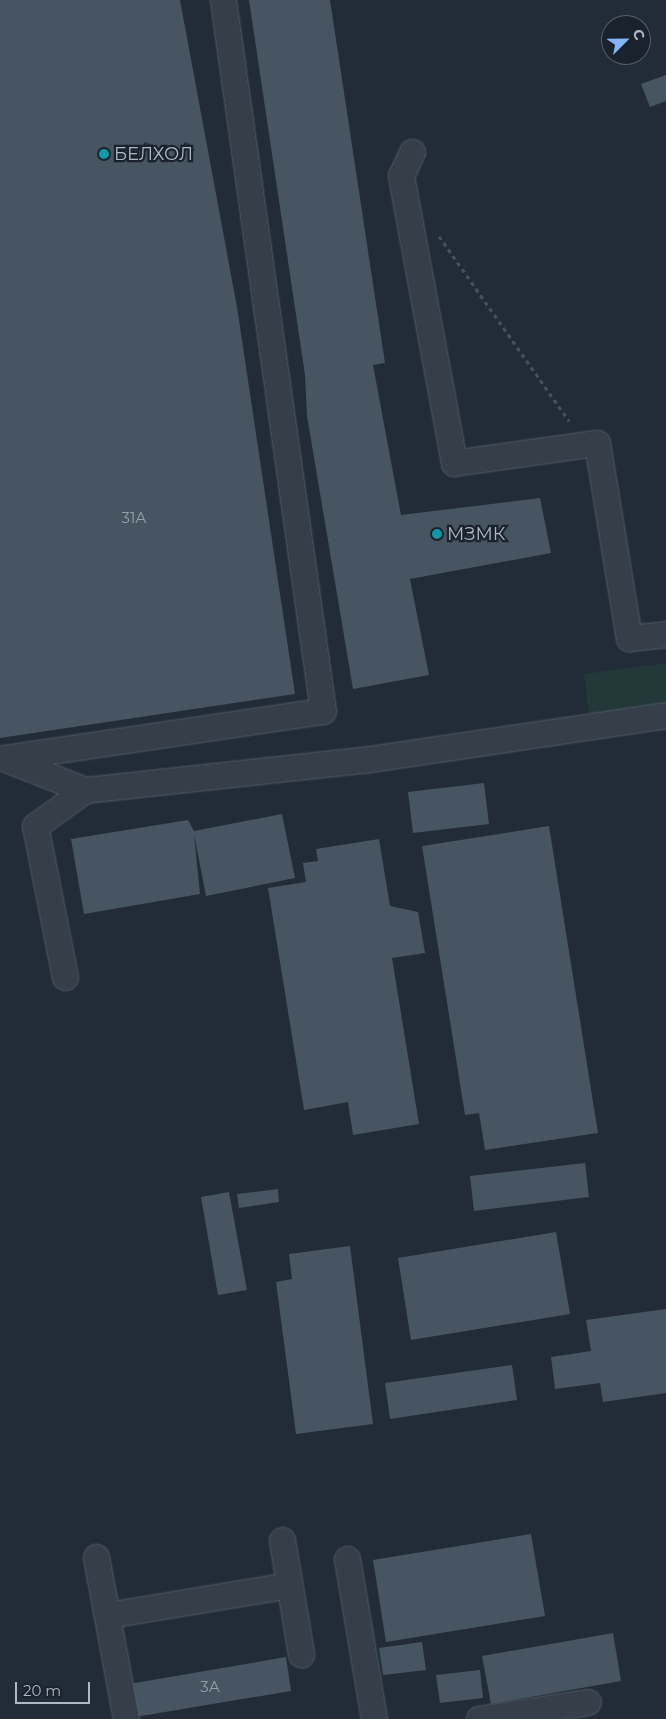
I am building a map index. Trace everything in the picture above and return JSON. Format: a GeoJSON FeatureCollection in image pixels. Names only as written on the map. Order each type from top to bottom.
{"type":"FeatureCollection","features":[{"type":"Feature","properties":{"kind":"lane"},"geometry":{"type":"LineString","coordinates":[[2,758],[323,711],[223,0]]}},
{"type":"Feature","properties":{"kind":"lane"},"geometry":{"type":"LineString","coordinates":[[412,152],[401,176],[454,463],[597,443],[629,638],[666,634]]}},
{"type":"Feature","properties":{"kind":"lane"},"geometry":{"type":"LineString","coordinates":[[2,758],[85,790],[363,760],[666,715]]}},
{"type":"Feature","properties":{"kind":"lane"},"geometry":{"type":"LineString","coordinates":[[65,977],[35,826],[85,790]]}},
{"type":"Feature","properties":{"kind":"lane"},"geometry":{"type":"LineString","coordinates":[[282,1540],[301,1654]]}},
{"type":"Feature","properties":{"kind":"lane"},"geometry":{"type":"LineString","coordinates":[[96,1557],[126,1719]]}},
{"type":"Feature","properties":{"kind":"lane"},"geometry":{"type":"LineString","coordinates":[[347,1559],[374,1719]]}},
{"type":"Feature","properties":{"kind":"lane"},"geometry":{"type":"LineString","coordinates":[[108,1615],[289,1585]]}},
{"type":"Feature","properties":{"kind":"lane"},"geometry":{"type":"LineString","coordinates":[[479,1719],[588,1702]]}},
{"type":"Feature","properties":{"kind":"path"},"geometry":{"type":"LineString","coordinates":[[437,233],[586,445]]}},
{"type":"Feature","properties":{"kind":"green space"},"geometry":{"type":"Polygon","coordinates":[[[666,663],[666,703],[589,714],[584,674],[666,663]]]}},
{"type":"Feature","properties":{"kind":"building"},"geometry":{"type":"Polygon","coordinates":[[[0,0],[180,0],[237,307],[295,694],[0,738],[0,0]]]}},
{"type":"Feature","properties":{"kind":"building"},"geometry":{"type":"Polygon","coordinates":[[[249,0],[330,0],[385,363],[373,365],[401,515],[540,498],[551,553],[410,579],[429,675],[353,689],[307,416],[305,375],[249,0]]]}},
{"type":"Feature","properties":{"kind":"building"},"geometry":{"type":"Polygon","coordinates":[[[666,75],[666,101],[650,107],[641,84],[666,75]]]}},
{"type":"Feature","properties":{"kind":"building"},"geometry":{"type":"Polygon","coordinates":[[[484,783],[489,824],[413,833],[408,792],[484,783]]]}},
{"type":"Feature","properties":{"kind":"building"},"geometry":{"type":"Polygon","coordinates":[[[282,814],[295,878],[206,896],[194,834],[200,894],[84,914],[71,839],[188,820],[194,831],[282,814]]]}},
{"type":"Feature","properties":{"kind":"building"},"geometry":{"type":"Polygon","coordinates":[[[549,826],[598,1133],[485,1150],[479,1113],[465,1115],[422,846],[549,826]]]}},
{"type":"Feature","properties":{"kind":"building"},"geometry":{"type":"Polygon","coordinates":[[[379,839],[390,906],[418,912],[425,953],[392,958],[419,1124],[353,1135],[348,1102],[304,1110],[268,888],[306,882],[303,863],[318,861],[316,849],[379,839]]]}},
{"type":"Feature","properties":{"kind":"building"},"geometry":{"type":"Polygon","coordinates":[[[585,1163],[589,1197],[474,1211],[470,1176],[585,1163]]]}},
{"type":"Feature","properties":{"kind":"building"},"geometry":{"type":"Polygon","coordinates":[[[278,1189],[279,1202],[239,1208],[237,1194],[278,1189]]]}},
{"type":"Feature","properties":{"kind":"building"},"geometry":{"type":"Polygon","coordinates":[[[229,1192],[247,1290],[218,1295],[201,1197],[229,1192]]]}},
{"type":"Feature","properties":{"kind":"building"},"geometry":{"type":"Polygon","coordinates":[[[556,1232],[570,1314],[411,1340],[398,1258],[556,1232]]]}},
{"type":"Feature","properties":{"kind":"building"},"geometry":{"type":"Polygon","coordinates":[[[350,1246],[373,1424],[296,1434],[276,1282],[292,1279],[289,1254],[350,1246]]]}},
{"type":"Feature","properties":{"kind":"building"},"geometry":{"type":"Polygon","coordinates":[[[666,1309],[666,1393],[603,1402],[600,1383],[555,1389],[551,1357],[591,1351],[586,1320],[666,1309]]]}},
{"type":"Feature","properties":{"kind":"building"},"geometry":{"type":"Polygon","coordinates":[[[512,1365],[517,1400],[390,1419],[385,1383],[512,1365]]]}},
{"type":"Feature","properties":{"kind":"building"},"geometry":{"type":"Polygon","coordinates":[[[531,1534],[545,1616],[386,1642],[373,1560],[531,1534]]]}},
{"type":"Feature","properties":{"kind":"building"},"geometry":{"type":"Polygon","coordinates":[[[613,1633],[621,1681],[491,1704],[482,1656],[613,1633]]]}},
{"type":"Feature","properties":{"kind":"building"},"geometry":{"type":"Polygon","coordinates":[[[422,1642],[426,1670],[383,1675],[379,1648],[422,1642]]]}},
{"type":"Feature","properties":{"kind":"building"},"geometry":{"type":"Polygon","coordinates":[[[286,1657],[291,1691],[135,1717],[129,1684],[286,1657]]]}},
{"type":"Feature","properties":{"kind":"building"},"geometry":{"type":"Polygon","coordinates":[[[480,1670],[483,1698],[440,1703],[436,1675],[480,1670]]]}},
{"type":"Feature","properties":{"kind":"place","name":"БЕЛХОЛ"},"geometry":{"type":"Point","coordinates":[104,154]}},
{"type":"Feature","properties":{"kind":"place","name":"МЗМК"},"geometry":{"type":"Point","coordinates":[437,534]}}]}
